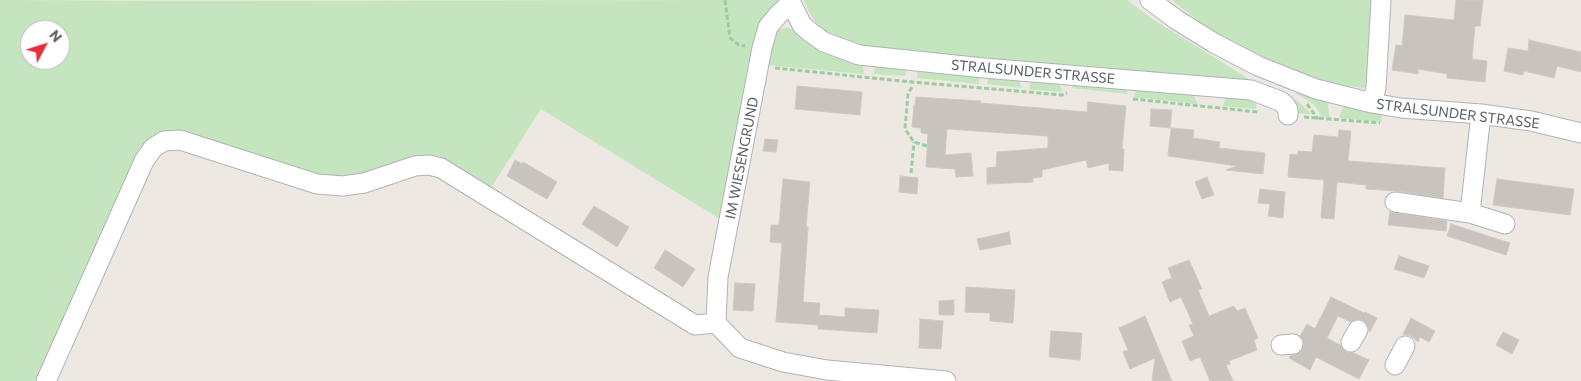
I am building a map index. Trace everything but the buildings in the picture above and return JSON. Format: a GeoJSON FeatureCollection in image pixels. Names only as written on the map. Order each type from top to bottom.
{"type":"FeatureCollection","features":[{"type":"Feature","properties":{"kind":"street","name":"STRALSUNDER STRASSE"},"geometry":{"type":"LineString","coordinates":[[1150,0],[1177,20],[1214,43],[1258,66],[1316,88],[1372,103],[1406,109],[1481,114],[1530,121],[1581,133]]}},
{"type":"Feature","properties":{"kind":"street"},"geometry":{"type":"LineString","coordinates":[[1372,103],[1376,88],[1381,0]]}},
{"type":"Feature","properties":{"kind":"street","name":"IM WIESENGRUND"},"geometry":{"type":"LineString","coordinates":[[716,324],[718,277],[760,57],[768,27],[791,1]]}},
{"type":"Feature","properties":{"kind":"street","name":"STRALSUNDER STRASSE"},"geometry":{"type":"LineString","coordinates":[[791,1],[802,25],[810,32],[824,42],[859,55],[984,68],[1251,90],[1280,101],[1288,110],[1288,115]]}},
{"type":"Feature","properties":{"kind":"street"},"geometry":{"type":"LineString","coordinates":[[1470,213],[1481,114]]}},
{"type":"Feature","properties":{"kind":"street"},"geometry":{"type":"LineString","coordinates":[[46,381],[144,161],[153,148],[164,141],[180,140],[317,184],[343,186],[364,183],[415,166],[429,164],[441,168],[695,325],[716,324],[740,348],[783,362],[827,370],[946,381]]}},
{"type":"Feature","properties":{"kind":"street"},"geometry":{"type":"LineString","coordinates":[[1395,202],[1470,213],[1505,224]]}},
{"type":"Feature","properties":{"kind":"street"},"geometry":{"type":"LineString","coordinates":[[1395,365],[1405,346]]}},
{"type":"Feature","properties":{"kind":"path"},"geometry":{"type":"LineString","coordinates":[[725,0],[730,38],[738,45],[760,57],[912,82],[1062,95],[1072,91]]}},
{"type":"Feature","properties":{"kind":"path"},"geometry":{"type":"LineString","coordinates":[[911,173],[914,142],[906,129],[908,94],[912,87]]}},
{"type":"Feature","properties":{"kind":"path"},"geometry":{"type":"LineString","coordinates":[[1128,98],[1259,112]]}},
{"type":"Feature","properties":{"kind":"path"},"geometry":{"type":"LineString","coordinates":[[1288,115],[1318,119]]}},
{"type":"Feature","properties":{"kind":"path"},"geometry":{"type":"LineString","coordinates":[[914,142],[927,146]]}},
{"type":"Feature","properties":{"kind":"green space"},"geometry":{"type":"Polygon","coordinates":[[[0,0],[778,0],[757,40],[725,222],[541,109],[489,191],[440,162],[339,182],[159,136],[41,381],[0,381],[0,0]]]}},
{"type":"Feature","properties":{"kind":"green space"},"geometry":{"type":"Polygon","coordinates":[[[804,0],[1127,0],[1151,18],[1252,81],[1299,102],[1311,114],[1291,113],[1286,99],[871,51],[828,34],[817,24],[804,0]]]}},
{"type":"Feature","properties":{"kind":"green space"},"geometry":{"type":"Polygon","coordinates":[[[1172,0],[1377,0],[1372,82],[1364,88],[1335,84],[1261,57],[1224,39],[1172,0]]]}},
{"type":"Feature","properties":{"kind":"green space"},"geometry":{"type":"Polygon","coordinates":[[[787,28],[795,30],[807,42],[819,50],[833,56],[862,62],[864,74],[766,65],[771,37],[778,30],[787,28]]]}},
{"type":"Feature","properties":{"kind":"green space"},"geometry":{"type":"Polygon","coordinates":[[[875,63],[906,66],[905,76],[874,74],[875,63]]]}},
{"type":"Feature","properties":{"kind":"green space"},"geometry":{"type":"Polygon","coordinates":[[[918,67],[980,73],[979,84],[917,78],[918,67]]]}},
{"type":"Feature","properties":{"kind":"green space"},"geometry":{"type":"Polygon","coordinates":[[[990,74],[1017,76],[1022,88],[987,84],[990,74]]]}},
{"type":"Feature","properties":{"kind":"green space"},"geometry":{"type":"Polygon","coordinates":[[[1032,77],[1054,80],[1061,87],[1062,92],[1029,89],[1032,77]]]}},
{"type":"Feature","properties":{"kind":"green space"},"geometry":{"type":"Polygon","coordinates":[[[1073,81],[1126,86],[1128,94],[1072,88],[1073,81]]]}},
{"type":"Feature","properties":{"kind":"green space"},"geometry":{"type":"Polygon","coordinates":[[[1138,87],[1192,92],[1198,104],[1134,97],[1138,87]]]}},
{"type":"Feature","properties":{"kind":"green space"},"geometry":{"type":"Polygon","coordinates":[[[1295,90],[1327,100],[1330,118],[1321,116],[1312,103],[1297,94],[1295,90]]]}},
{"type":"Feature","properties":{"kind":"green space"},"geometry":{"type":"Polygon","coordinates":[[[1226,95],[1256,98],[1256,109],[1223,106],[1226,95]]]}},
{"type":"Feature","properties":{"kind":"green space"},"geometry":{"type":"Polygon","coordinates":[[[1344,105],[1381,115],[1382,122],[1339,118],[1344,105]]]}}]}
